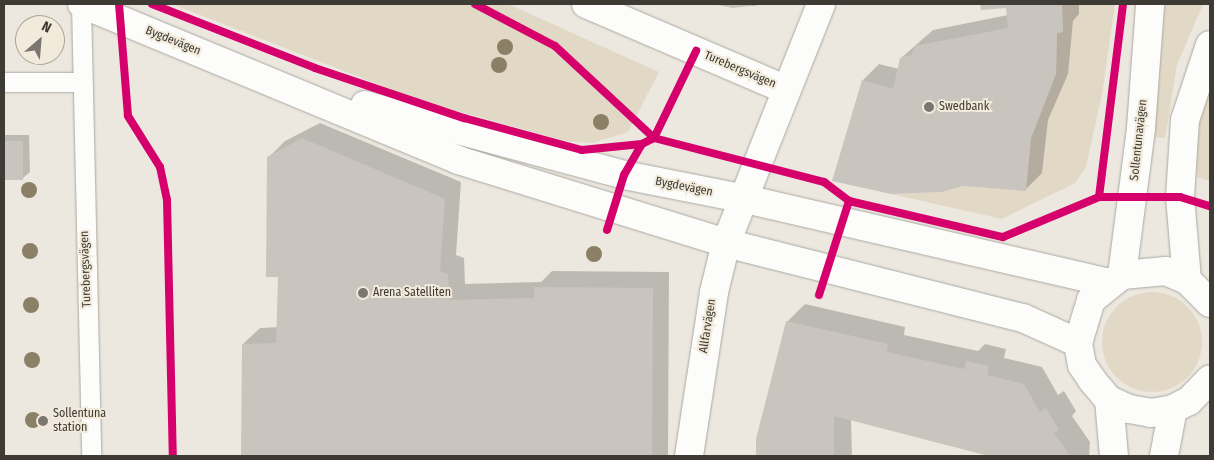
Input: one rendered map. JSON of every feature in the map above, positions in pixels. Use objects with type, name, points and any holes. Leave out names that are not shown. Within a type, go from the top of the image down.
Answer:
[{"type":"street","name":"Bygdevägen","points":[[82,4],[458,160],[726,243],[1023,318],[1078,343]]},
{"type":"street","name":"Turebergsvägen","points":[[586,4],[784,89]]},
{"type":"street","name":"Allfarvägen","points":[[689,456],[714,292],[726,243],[741,198],[820,4]]},
{"type":"street","name":"Sollentunavägen","points":[[1115,279],[1150,4]]},
{"type":"street","points":[[1210,45],[1185,120],[1180,198],[1187,280],[1210,303]]},
{"type":"street","name":"Bygdevägen","points":[[264,78],[624,175],[741,198],[1115,279],[1166,271],[1187,280]]},
{"type":"street","points":[[1114,456],[1109,400],[1082,365],[1078,343],[1088,306],[1115,279]]},
{"type":"street","points":[[1109,400],[1152,412],[1174,409],[1189,401],[1210,379]]},
{"type":"street","points":[[1164,456],[1174,409]]},
{"type":"lane","name":"Turebergsvägen","points":[[82,4],[80,82],[92,456]]},
{"type":"lane","points":[[4,82],[80,82]]},
{"type":"shaded area","points":[[172,4],[508,4],[659,72],[628,132],[592,143],[566,141],[421,101]]},
{"type":"shaded area","points":[[1062,4],[1115,4],[1102,94],[1086,167],[1075,183],[1002,219],[891,194],[942,192],[963,186],[1026,190],[1031,138],[1056,74],[1057,33],[1063,32]]},
{"type":"shaded area","points":[[1165,4],[1203,4],[1177,65],[1165,138],[1154,137]]},
{"type":"shaded area","points":[[1210,73],[1210,181],[1197,177],[1196,156],[1197,123]]},
{"type":"shaded area","points":[[1152,292],[1162,293],[1180,300],[1194,314],[1201,332],[1201,352],[1194,370],[1180,384],[1162,391],[1152,392],[1142,391],[1124,384],[1110,370],[1103,352],[1102,342],[1103,332],[1110,314],[1124,300],[1142,293]]},
{"type":"building","points":[[713,4],[765,4],[733,8]]},
{"type":"building","points":[[980,4],[1062,4],[1063,32],[1057,33],[1056,74],[1031,138],[1026,191],[963,186],[942,192],[891,194],[832,181],[862,80],[893,89],[900,58],[911,55],[915,46],[1008,28],[1006,8],[981,10]]},
{"type":"building","name":"Arena Satelliten","points":[[302,138],[445,199],[440,271],[448,274],[449,300],[534,298],[534,287],[653,288],[652,456],[241,456],[242,344],[276,343],[278,277],[266,277],[267,157]]},
{"type":"building","points":[[4,141],[23,141],[23,180],[4,180]]},
{"type":"building","points":[[786,321],[888,344],[887,352],[909,357],[964,369],[966,361],[989,366],[987,375],[1024,384],[1040,412],[1046,408],[1059,430],[1054,433],[1070,456],[989,456],[834,416],[834,456],[756,456],[756,439]]},
{"type":"cycle path","points":[[119,4],[128,116],[160,167],[167,200],[173,456]]},
{"type":"cycle path","points":[[152,4],[315,68],[464,118],[582,150],[642,144]]},
{"type":"cycle path","points":[[475,4],[555,46],[654,138],[824,182],[849,201],[1003,237],[1099,197],[1180,197],[1210,206]]},
{"type":"cycle path","points":[[1099,197],[1123,4]]},
{"type":"cycle path","points":[[607,230],[624,175],[642,144],[654,138],[696,51]]},
{"type":"cycle path","points":[[819,295],[849,201]]},
{"type":"place","name":"Swedbank","points":[[929,107]]},
{"type":"place","name":"Arena Satelliten","points":[[363,293]]},
{"type":"place","name":"Sollentuna station","points":[[43,421]]}]
